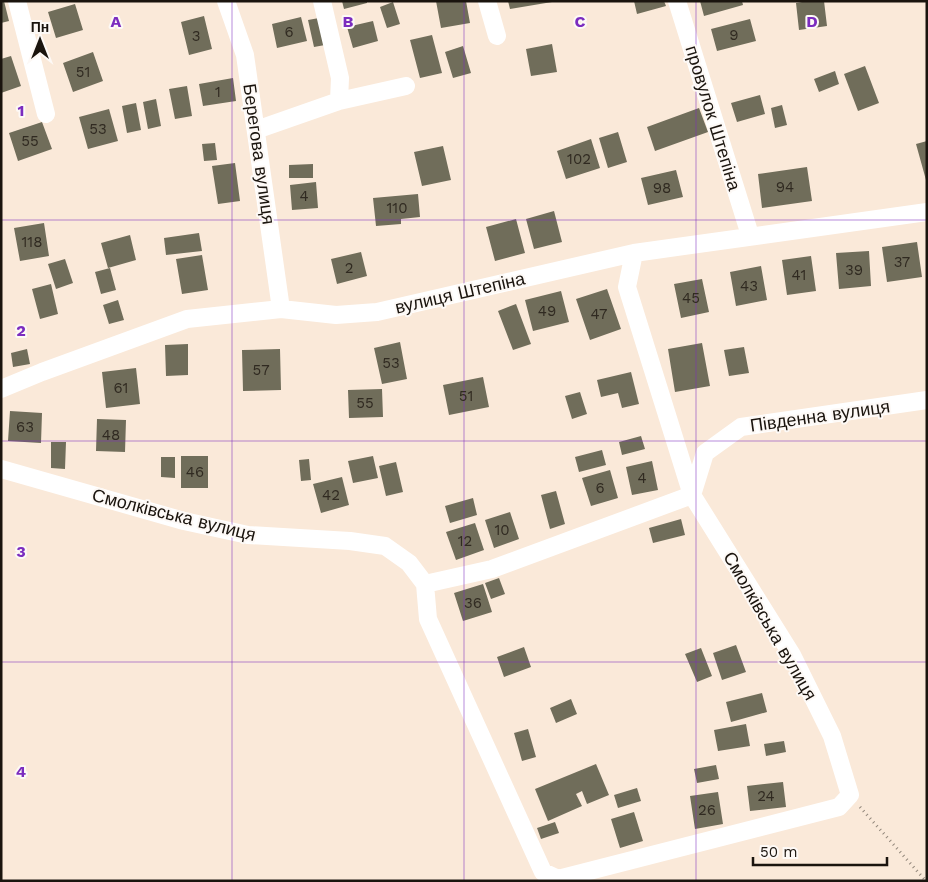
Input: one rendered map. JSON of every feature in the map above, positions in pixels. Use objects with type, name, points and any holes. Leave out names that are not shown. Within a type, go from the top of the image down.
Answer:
[{"type":"street","points":[[17,1],[46,114]]},
{"type":"street","name":"Берегова вулиця","points":[[226,1],[245,55],[282,309]]},
{"type":"street","points":[[322,1],[340,78],[339,101]]},
{"type":"street","points":[[487,1],[497,36]]},
{"type":"street","name":"провулок Штепіна","points":[[677,1],[750,235]]},
{"type":"street","points":[[256,130],[339,101],[406,86]]},
{"type":"street","name":"вулиця Штепіна","points":[[1,389],[187,318],[282,309],[336,315],[377,312],[634,253],[750,235],[927,212]]},
{"type":"street","name":"Смолківська вулиця","points":[[1,470],[184,521],[248,536],[350,540],[385,546],[409,563],[424,584],[428,619],[543,872],[558,879],[840,807],[850,795],[832,736],[792,655],[692,495],[626,287],[634,253]]},
{"type":"street","name":"Південна вулиця","points":[[692,495],[705,453],[741,428],[927,400]]},
{"type":"street","points":[[424,584],[492,569],[692,495]]},
{"type":"path","points":[[850,795],[926,881]]},
{"type":"building","points":[[1,1],[4,1],[9,21],[1,23]]},
{"type":"building","points":[[342,1],[367,1],[367,3],[344,9]]},
{"type":"building","points":[[436,1],[466,1],[470,23],[441,28]]},
{"type":"building","points":[[508,1],[552,1],[552,2],[510,9]]},
{"type":"building","points":[[634,1],[664,1],[666,6],[637,14]]},
{"type":"building","points":[[700,1],[742,1],[743,5],[704,16]]},
{"type":"building","points":[[824,1],[827,26],[799,30],[796,3]]},
{"type":"building","points":[[393,2],[400,24],[387,28],[380,7]]},
{"type":"building","points":[[75,4],[83,30],[56,38],[48,12]]},
{"type":"building","points":[[204,16],[212,49],[189,55],[181,22]]},
{"type":"building","points":[[301,17],[307,41],[277,48],[272,24]]},
{"type":"building","points":[[319,18],[325,45],[314,47],[308,20]]},
{"type":"building","points":[[750,19],[756,41],[717,51],[711,29]]},
{"type":"building","points":[[373,21],[378,41],[353,48],[347,27]]},
{"type":"building","points":[[432,35],[442,73],[420,78],[410,40]]},
{"type":"building","points":[[552,44],[557,72],[531,76],[526,49]]},
{"type":"building","points":[[463,46],[471,73],[453,78],[445,52]]},
{"type":"building","points":[[93,52],[103,81],[73,92],[63,63]]},
{"type":"building","points":[[11,56],[21,86],[1,93],[1,59]]},
{"type":"building","points":[[865,66],[879,103],[858,111],[844,74]]},
{"type":"building","points":[[835,71],[839,84],[819,92],[814,79]]},
{"type":"building","points":[[233,78],[236,101],[203,106],[199,84]]},
{"type":"building","points":[[187,86],[192,116],[175,119],[169,89]]},
{"type":"building","points":[[760,95],[765,114],[737,122],[731,103]]},
{"type":"building","points":[[156,99],[161,126],[148,129],[143,102]]},
{"type":"building","points":[[136,103],[141,130],[127,133],[122,106]]},
{"type":"building","points":[[782,105],[787,125],[775,128],[771,108]]},
{"type":"building","points":[[699,108],[708,132],[655,151],[647,127]]},
{"type":"building","points":[[109,109],[118,141],[88,149],[79,117]]},
{"type":"building","points":[[42,122],[52,149],[18,161],[9,133]]},
{"type":"building","points":[[618,132],[627,162],[608,168],[599,138]]},
{"type":"building","points":[[591,139],[600,168],[566,179],[557,151]]},
{"type":"building","points":[[927,141],[927,179],[926,180],[916,144]]},
{"type":"building","points":[[215,143],[217,160],[204,161],[202,144]]},
{"type":"building","points":[[443,146],[451,180],[422,186],[414,152]]},
{"type":"building","points":[[235,163],[240,201],[218,204],[212,166]]},
{"type":"building","points":[[313,164],[313,178],[289,178],[289,165]]},
{"type":"building","points":[[807,167],[812,201],[762,208],[758,174]]},
{"type":"building","points":[[676,170],[683,197],[648,205],[641,178]]},
{"type":"building","points":[[316,182],[318,208],[292,210],[290,185]]},
{"type":"building","points":[[418,194],[420,217],[401,219],[401,224],[376,226],[373,198]]},
{"type":"building","points":[[554,211],[562,242],[534,249],[526,219]]},
{"type":"building","points":[[516,219],[525,253],[495,261],[486,227]]},
{"type":"building","points":[[44,223],[49,256],[20,261],[14,228]]},
{"type":"building","points":[[199,233],[202,251],[166,255],[164,238]]},
{"type":"building","points":[[130,235],[136,260],[108,268],[101,243]]},
{"type":"building","points":[[917,242],[922,277],[887,282],[882,247]]},
{"type":"building","points":[[869,251],[871,286],[839,289],[836,253]]},
{"type":"building","points":[[361,252],[367,276],[337,284],[331,259]]},
{"type":"building","points":[[202,255],[208,290],[182,294],[176,259]]},
{"type":"building","points":[[811,256],[816,291],[787,295],[782,260]]},
{"type":"building","points":[[65,259],[73,283],[56,289],[48,264]]},
{"type":"building","points":[[761,266],[767,300],[736,306],[730,272]]},
{"type":"building","points":[[110,268],[116,290],[101,294],[95,272]]},
{"type":"building","points":[[702,279],[709,312],[681,318],[674,284]]},
{"type":"building","points":[[51,284],[58,314],[40,319],[32,289]]},
{"type":"building","points":[[607,289],[621,329],[590,340],[576,299]]},
{"type":"building","points":[[561,291],[569,322],[533,331],[525,300]]},
{"type":"building","points":[[118,300],[124,320],[109,324],[103,305]]},
{"type":"building","points":[[516,304],[531,344],[513,350],[498,311]]},
{"type":"building","points":[[400,342],[407,379],[382,384],[374,348]]},
{"type":"building","points":[[702,343],[710,386],[675,392],[668,349]]},
{"type":"building","points":[[188,344],[188,375],[166,376],[165,345]]},
{"type":"building","points":[[744,347],[749,373],[729,376],[724,350]]},
{"type":"building","points":[[27,349],[30,364],[13,367],[11,353]]},
{"type":"building","points":[[280,349],[281,390],[243,391],[242,350]]},
{"type":"building","points":[[136,368],[140,404],[106,408],[102,372]]},
{"type":"building","points":[[631,372],[639,404],[622,408],[618,393],[601,397],[597,380]]},
{"type":"building","points":[[483,377],[489,407],[449,415],[443,385]]},
{"type":"building","points":[[382,389],[383,417],[349,418],[348,390]]},
{"type":"building","points":[[580,392],[587,414],[572,419],[565,396]]},
{"type":"building","points":[[10,411],[42,413],[41,443],[8,441]]},
{"type":"building","points":[[97,419],[126,420],[125,452],[96,451]]},
{"type":"building","points":[[641,436],[645,449],[622,455],[619,442]]},
{"type":"building","points":[[51,442],[66,442],[65,469],[51,468]]},
{"type":"building","points":[[602,450],[606,465],[579,472],[575,457]]},
{"type":"building","points":[[181,456],[208,456],[208,488],[181,488]]},
{"type":"building","points":[[373,456],[378,478],[353,483],[348,461]]},
{"type":"building","points":[[161,457],[175,457],[175,478],[161,477]]},
{"type":"building","points":[[309,459],[311,480],[301,481],[299,460]]},
{"type":"building","points":[[652,461],[658,490],[632,495],[626,467]]},
{"type":"building","points":[[396,462],[403,492],[386,496],[379,466]]},
{"type":"building","points":[[610,470],[618,498],[591,506],[582,478]]},
{"type":"building","points":[[342,477],[349,505],[321,513],[313,484]]},
{"type":"building","points":[[556,491],[565,524],[550,529],[541,495]]},
{"type":"building","points":[[473,498],[477,515],[450,523],[445,506]]},
{"type":"building","points":[[510,512],[519,539],[494,548],[485,520]]},
{"type":"building","points":[[681,519],[685,535],[653,543],[649,528]]},
{"type":"building","points":[[475,523],[484,550],[456,560],[446,532]]},
{"type":"building","points":[[499,578],[505,594],[491,599],[485,583]]},
{"type":"building","points":[[483,584],[492,612],[463,621],[454,593]]},
{"type":"building","points":[[736,645],[746,672],[722,680],[713,653]]},
{"type":"building","points":[[524,647],[531,667],[504,677],[497,657]]},
{"type":"building","points":[[701,648],[712,676],[697,682],[685,654]]},
{"type":"building","points":[[762,693],[767,712],[731,722],[726,702]]},
{"type":"building","points":[[571,699],[577,714],[556,723],[550,708]]},
{"type":"building","points":[[746,724],[750,746],[718,751],[714,730]]},
{"type":"building","points":[[528,729],[536,757],[522,761],[514,733]]},
{"type":"building","points":[[784,741],[786,752],[766,756],[764,744]]},
{"type":"building","points":[[596,764],[609,795],[587,804],[582,791],[576,794],[582,806],[548,821],[535,789]]},
{"type":"building","points":[[716,765],[719,779],[697,783],[694,769]]},
{"type":"building","points":[[783,782],[786,807],[750,811],[747,786]]},
{"type":"building","points":[[637,788],[641,801],[618,808],[614,795]]},
{"type":"building","points":[[718,792],[723,824],[695,829],[690,796]]},
{"type":"building","points":[[634,812],[643,841],[620,848],[611,819]]},
{"type":"building","points":[[555,822],[559,833],[541,839],[537,828]]}]
